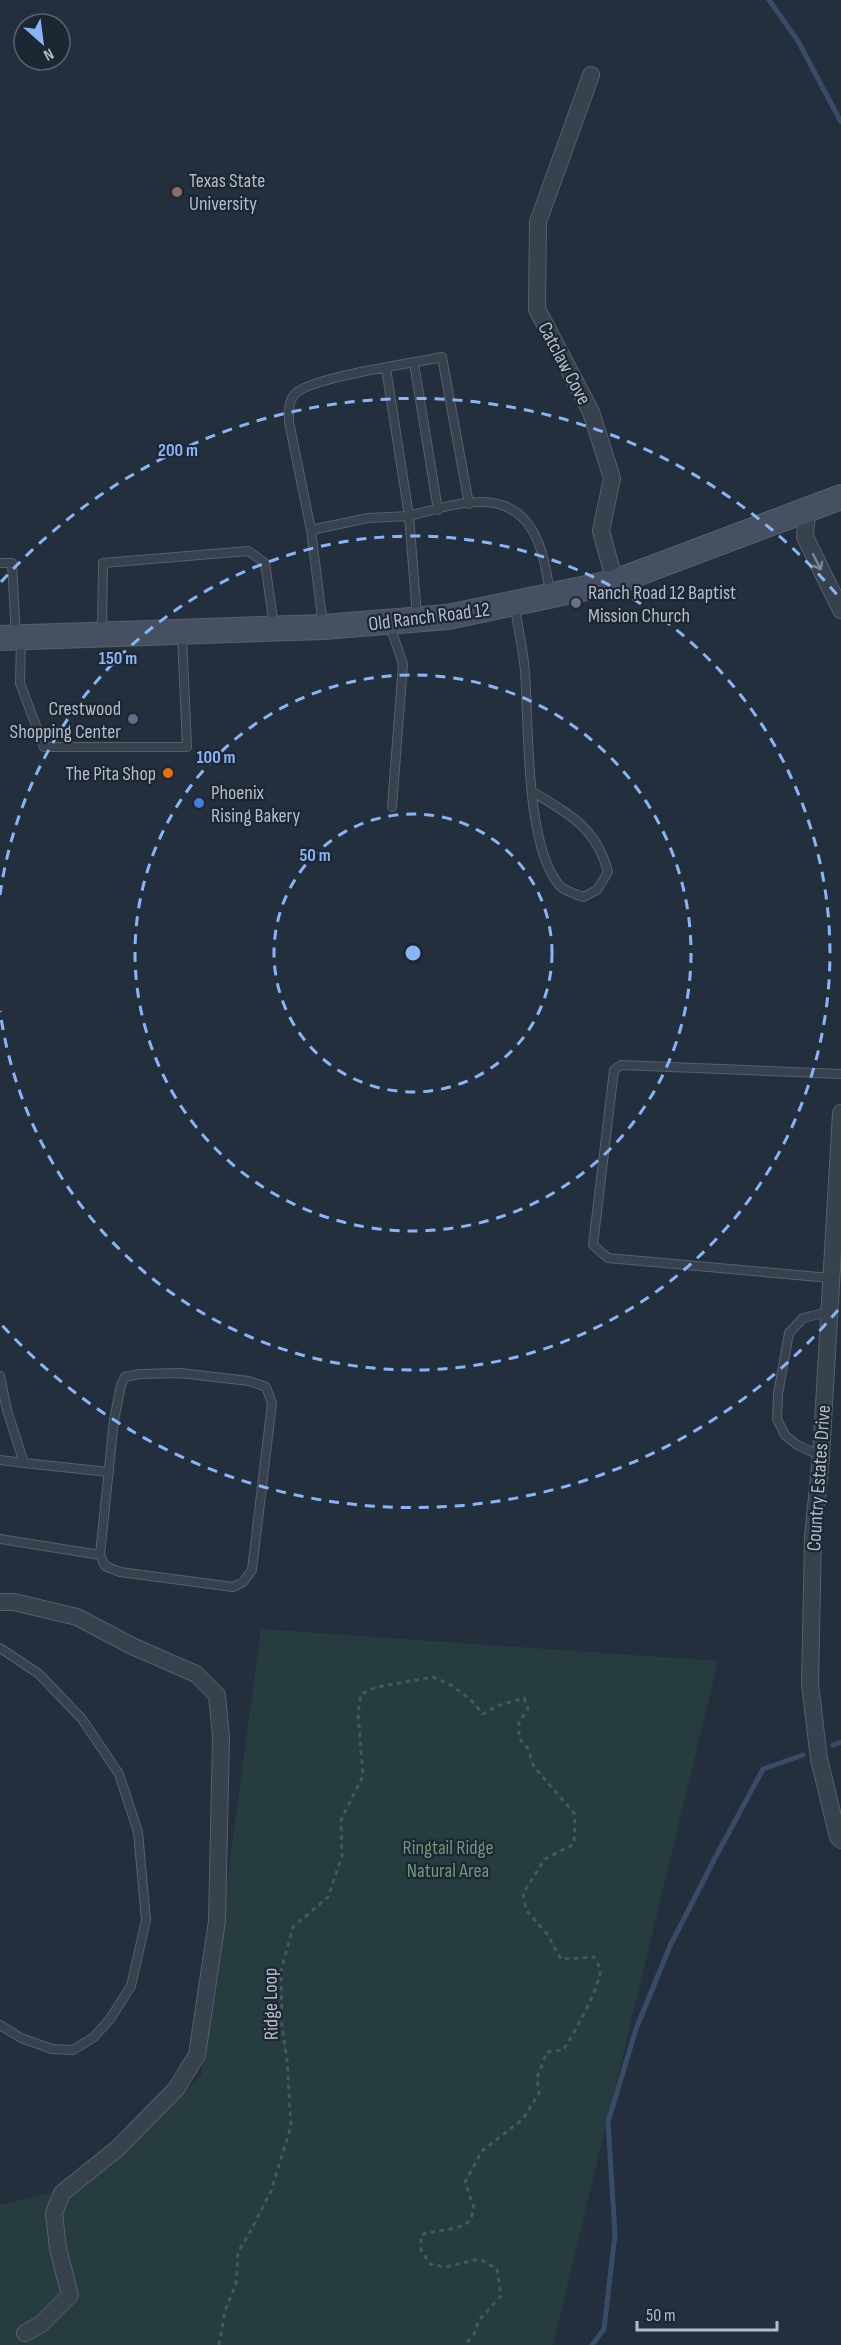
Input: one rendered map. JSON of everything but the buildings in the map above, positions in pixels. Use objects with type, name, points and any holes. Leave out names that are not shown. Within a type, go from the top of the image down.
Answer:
[{"type":"main road","name":"Old Ranch Road 12","points":[[12,637],[102,636],[323,627],[448,618],[615,582],[841,497]]},
{"type":"street","name":"Catclaw Cove","points":[[591,75],[538,222],[537,309],[591,412],[612,478],[601,531],[615,582]]},
{"type":"street","points":[[807,511],[804,537],[841,610]]},
{"type":"street","name":"Country Estates Drive","points":[[841,1113],[821,1456],[813,1537],[810,1684],[819,1759],[838,1837],[841,1840]]},
{"type":"street","points":[[0,1602],[14,1602],[77,1617],[132,1646],[196,1674],[217,1695],[221,1737],[217,1921],[197,2055],[176,2089],[118,2148],[62,2193],[54,2213],[58,2250],[70,2295],[41,2324],[25,2333]]},
{"type":"lane","points":[[323,627],[311,530],[289,422],[289,404],[294,394],[321,382],[442,357],[469,504]]},
{"type":"lane","points":[[414,363],[438,510]]},
{"type":"lane","points":[[386,368],[409,516],[417,620]]},
{"type":"lane","points":[[311,530],[368,518],[409,516],[469,504],[497,502],[515,510],[531,526],[539,544],[551,596]]},
{"type":"lane","points":[[102,636],[103,563],[248,551],[265,563],[274,629]]},
{"type":"lane","points":[[0,563],[12,563],[12,637],[20,683],[44,747],[187,747],[182,633]]},
{"type":"lane","points":[[514,603],[525,668],[533,792],[536,831],[543,858],[560,887],[583,897],[597,890],[608,872],[603,851],[576,818],[533,792]]},
{"type":"lane","points":[[389,622],[403,664],[392,807]]},
{"type":"lane","points":[[830,1278],[608,1258],[593,1245],[614,1070],[621,1065],[841,1074]]},
{"type":"lane","points":[[821,1456],[796,1445],[785,1435],[777,1419],[778,1394],[789,1333],[803,1318],[828,1312]]},
{"type":"lane","points":[[180,1373],[249,1381],[266,1388],[272,1403],[252,1570],[243,1582],[233,1587],[120,1572],[105,1566],[100,1555],[109,1472],[114,1420],[121,1385],[125,1377],[140,1374],[180,1373]]},
{"type":"lane","points":[[0,1376],[7,1410],[24,1463]]},
{"type":"lane","points":[[0,1460],[109,1472]]},
{"type":"lane","points":[[0,1539],[100,1555]]},
{"type":"lane","points":[[0,1648],[39,1674],[82,1719],[119,1774],[138,1832],[146,1920],[130,1986],[110,2019],[94,2037],[73,2050],[52,2049],[21,2038],[0,2025]]},
{"type":"path","name":"Ridge Loop","points":[[219,2345],[225,2311],[236,2284],[238,2252],[272,2191],[291,2126],[287,2060],[282,2026],[281,1971],[293,1927],[328,1897],[342,1856],[341,1820],[363,1776],[358,1713],[361,1694],[377,1687],[433,1677],[451,1685],[470,1699],[483,1714],[497,1706],[524,1698],[528,1709],[519,1722],[519,1738],[528,1749],[534,1767],[575,1814],[574,1844],[545,1859],[523,1893],[526,1910],[547,1934],[561,1959],[594,1957],[601,1970],[599,1983],[580,2019],[575,2035],[563,2050],[547,2052],[537,2078],[539,2093],[523,2119],[482,2151],[465,2182],[474,2208],[469,2222],[458,2229],[434,2230],[421,2235],[420,2250],[430,2264],[445,2267],[480,2259],[497,2269],[501,2296],[479,2320],[474,2334],[465,2345]]},
{"type":"green space","name":"Ringtail Ridge Natural Area","points":[[261,1629],[718,1661],[553,2345],[0,2345],[0,2205],[83,2185],[201,2076]]},
{"type":"waterway","points":[[769,0],[798,41],[841,122]]},
{"type":"waterway","points":[[833,1745],[841,1742]]},
{"type":"waterway","points":[[592,2345],[604,2329],[615,2235],[608,2122],[636,2029],[670,1946],[763,1769],[803,1755]]},
{"type":"place","name":"Texas State University","points":[[177,192]]},
{"type":"place","name":"Ranch Road 12 Baptist Mission Church","points":[[576,603]]},
{"type":"place","name":"Crestwood Shopping Center","points":[[133,719]]},
{"type":"place","name":"The Pita Shop","points":[[168,773]]},
{"type":"place","name":"Phoenix Rising Bakery","points":[[199,803]]}]
